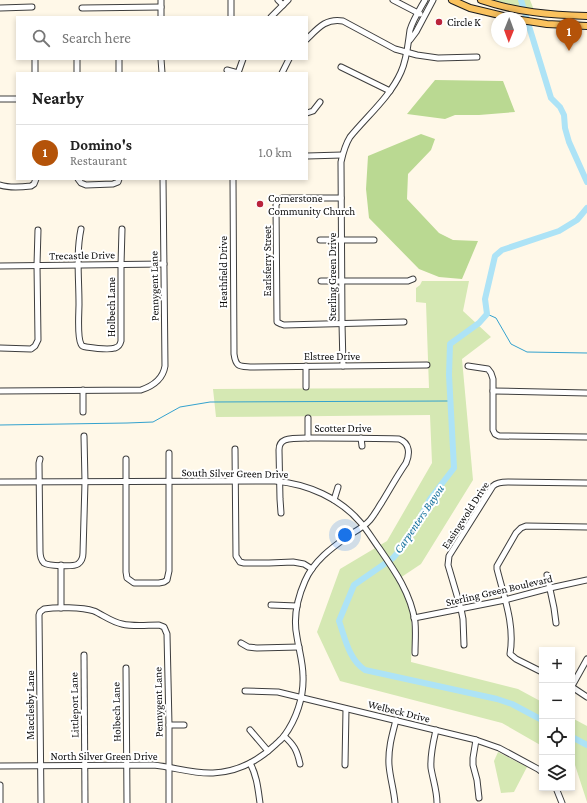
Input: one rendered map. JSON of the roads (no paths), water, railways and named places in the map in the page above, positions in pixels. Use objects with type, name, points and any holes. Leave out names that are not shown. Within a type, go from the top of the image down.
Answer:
[{"type":"main road","points":[[452,0],[470,8],[491,13]]},
{"type":"main road","points":[[481,0],[534,13],[587,16]]},
{"type":"main road","points":[[495,12],[497,5]]},
{"type":"main road","points":[[527,21],[571,26],[587,26]]},
{"type":"street","points":[[161,0],[161,16]]},
{"type":"street","points":[[231,0],[231,16]]},
{"type":"street","points":[[278,0],[283,5]]},
{"type":"street","points":[[272,16],[288,0]]},
{"type":"street","points":[[393,0],[424,16]]},
{"type":"street","name":"Sterling Green Drive","points":[[343,366],[341,240],[342,155],[350,137],[390,91],[401,71],[411,29],[425,0]]},
{"type":"street","name":"Sterling Green Drive","points":[[409,41],[416,32],[433,0]]},
{"type":"street","points":[[0,8],[32,7]]},
{"type":"street","points":[[82,8],[161,7]]},
{"type":"street","points":[[308,38],[322,25],[331,21],[343,21],[395,49],[417,55],[438,58],[477,58]]},
{"type":"street","points":[[35,60],[35,72]]},
{"type":"street","points":[[77,60],[77,72]]},
{"type":"street","points":[[119,60],[119,72]]},
{"type":"street","points":[[161,60],[162,72]]},
{"type":"street","points":[[238,72],[243,60]]},
{"type":"street","points":[[282,72],[288,60]]},
{"type":"street","points":[[341,67],[390,91]]},
{"type":"street","points":[[227,70],[234,72]]},
{"type":"street","points":[[0,99],[16,99]]},
{"type":"street","points":[[308,112],[313,110],[320,102]]},
{"type":"street","points":[[308,156],[342,155]]},
{"type":"street","points":[[0,185],[31,186],[36,180]]},
{"type":"street","name":"Pennygent Lane","points":[[83,390],[141,390],[150,386],[163,374],[165,366],[163,180]]},
{"type":"street","name":"Heathfield Drive","points":[[233,180],[234,354],[238,365]]},
{"type":"street","points":[[80,181],[86,185],[113,184],[119,181]]},
{"type":"street","name":"Earlsferry Street","points":[[341,198],[282,198],[276,205],[277,322],[284,325],[342,324]]},
{"type":"street","points":[[78,265],[78,241],[80,229]]},
{"type":"street","name":"Holbech Lane","points":[[78,265],[80,344],[91,348],[115,348],[120,345],[122,341],[122,229]]},
{"type":"street","points":[[0,348],[31,348],[35,346],[38,340],[38,230]]},
{"type":"street","points":[[320,240],[374,240]]},
{"type":"street","name":"Trecastle Drive","points":[[0,266],[164,264]]},
{"type":"street","points":[[321,281],[408,281],[414,279]]},
{"type":"street","points":[[342,324],[404,322]]},
{"type":"street","name":"Elstree Drive","points":[[238,365],[252,367],[427,365]]},
{"type":"street","points":[[306,366],[306,387]]},
{"type":"street","points":[[468,366],[488,369],[491,373],[493,379],[493,430],[495,434],[499,436],[587,437]]},
{"type":"street","points":[[0,391],[83,390],[83,412]]},
{"type":"street","points":[[493,391],[587,393]]},
{"type":"street","points":[[308,418],[308,438]]},
{"type":"street","points":[[40,459],[39,482],[41,560],[47,565],[77,565],[82,559],[85,482],[84,436]]},
{"type":"street","points":[[361,438],[362,446]]},
{"type":"street","name":"Scotter Drive","points":[[280,482],[279,447],[280,444],[286,439],[361,438],[402,440]]},
{"type":"street","name":"North Silver Green Drive","points":[[0,766],[153,765],[188,772],[213,773],[230,770],[250,763],[268,751],[284,736],[295,717],[301,698],[303,676],[302,662],[296,629],[297,606],[301,591],[312,569],[322,557],[363,526],[372,517],[408,459],[407,445],[402,440]]},
{"type":"street","points":[[235,450],[236,556],[240,562],[244,563],[294,562],[304,564],[312,569]]},
{"type":"street","points":[[126,458],[127,578],[138,584],[159,583],[167,580],[169,576],[169,453]]},
{"type":"street","name":"South Silver Green Drive","points":[[0,482],[235,481],[280,482],[298,484],[310,488],[334,500],[347,510],[363,526],[397,574],[407,594],[414,618],[416,634],[415,653]]},
{"type":"street","points":[[280,482],[281,513]]},
{"type":"street","name":"Easingwold Drive","points":[[464,645],[463,619],[449,572],[449,556],[493,486],[500,482],[587,483]]},
{"type":"street","points":[[334,500],[338,487]]},
{"type":"street","points":[[539,670],[516,659],[510,654],[510,618],[497,566],[516,533],[521,528],[526,526],[587,527]]},
{"type":"street","points":[[61,565],[61,608]]},
{"type":"street","points":[[547,575],[556,623]]},
{"type":"street","name":"Sterling Green Boulevard","points":[[414,618],[505,600],[587,580]]},
{"type":"street","points":[[271,605],[297,606]]},
{"type":"street","name":"Pennygent Lane","points":[[61,608],[89,610],[114,622],[125,625],[159,625],[164,627],[167,634],[169,803]]},
{"type":"street","name":"Macclesby Lane","points":[[41,803],[39,615],[44,609],[61,608]]},
{"type":"street","points":[[241,643],[248,647],[257,648],[299,647]]},
{"type":"street","name":"Littleport Lane","points":[[84,655],[85,803]]},
{"type":"street","points":[[574,683],[587,659]]},
{"type":"street","name":"Holbech Lane","points":[[126,668],[127,803]]},
{"type":"street","points":[[575,689],[587,697]]},
{"type":"street","name":"Welbeck Drive","points":[[246,691],[278,692],[476,740],[499,748],[539,770]]},
{"type":"street","points":[[345,765],[346,709]]},
{"type":"street","points":[[395,803],[389,757],[390,740],[396,720]]},
{"type":"street","points":[[169,725],[184,725]]},
{"type":"street","points":[[250,730],[268,751]]},
{"type":"street","points":[[436,730],[431,760],[437,803]]},
{"type":"street","points":[[284,736],[296,748],[300,764]]},
{"type":"street","points":[[476,740],[473,765],[477,780],[479,798]]},
{"type":"street","points":[[250,763],[257,780],[260,803]]},
{"type":"street","points":[[0,785],[0,803]]},
{"type":"street","points":[[557,791],[562,803]]},
{"type":"waterway","name":"Carpenters Bayou","points":[[521,0],[551,98],[560,107],[564,115],[565,128],[569,142],[587,182]]},
{"type":"waterway","name":"Carpenters Bayou","points":[[540,719],[512,704],[497,699],[365,670],[351,655],[339,621],[354,585],[393,558],[407,542],[430,499],[454,468],[449,375],[450,344],[479,323],[487,314],[485,299],[495,256],[502,250],[559,231],[577,220],[587,208]]},
{"type":"waterway","points":[[487,314],[496,318],[511,344],[527,352],[587,353]]},
{"type":"waterway","points":[[0,425],[153,422],[180,407],[210,402],[450,401]]},
{"type":"waterway","name":"Carpenters Bayou","points":[[575,739],[587,745]]},
{"type":"place","name":"Circle K","points":[[439,22]]},
{"type":"place","name":"Domino's","points":[[569,51]]},
{"type":"place","name":"Cornerstone Community Church","points":[[260,204]]}]
